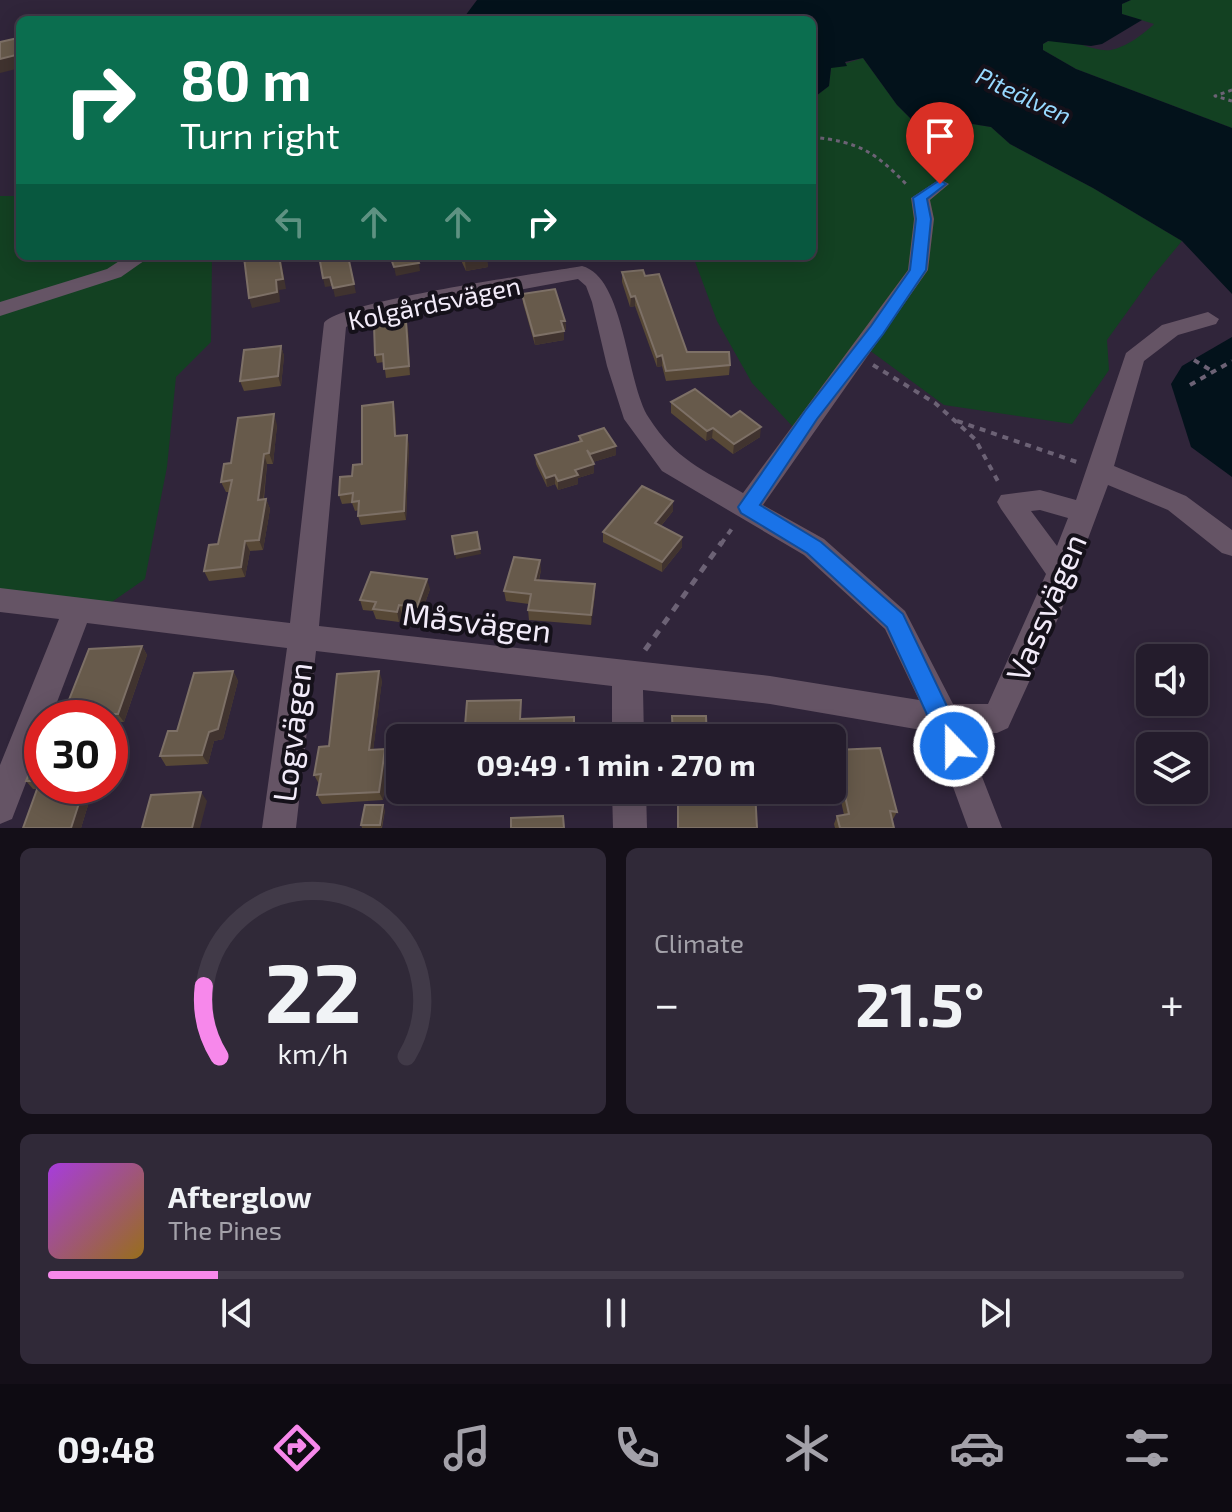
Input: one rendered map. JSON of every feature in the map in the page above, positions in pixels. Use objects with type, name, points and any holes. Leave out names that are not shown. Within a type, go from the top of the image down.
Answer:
[{"type":"street","points":[[748,507],[811,415],[918,270],[924,219],[920,198],[940,184]]},
{"type":"street","points":[[0,309],[114,273],[135,260]]},
{"type":"street","name":"Kolgårdsvägen","points":[[303,636],[335,323],[356,314],[582,272],[595,283],[603,302],[618,366],[636,419],[671,464],[814,547],[895,620],[944,719]]},
{"type":"street","name":"Vassvägen","points":[[944,719],[997,718],[1061,573],[1100,471],[1134,358],[1170,330],[1208,319]]},
{"type":"street","points":[[1100,471],[1177,503],[1232,545]]},
{"type":"street","points":[[1010,502],[1040,500],[1084,513]]},
{"type":"street","points":[[1010,502],[1061,573]]},
{"type":"street","name":"Måsvägen","points":[[0,600],[770,690],[944,719]]},
{"type":"street","points":[[0,807],[78,609]]},
{"type":"street","name":"Logvägen","points":[[279,828],[303,636]]},
{"type":"street","points":[[627,674],[628,724]]},
{"type":"street","points":[[944,719],[985,828]]},
{"type":"street","points":[[629,804],[630,828]]},
{"type":"path","points":[[1232,90],[1215,96],[1232,101]]},
{"type":"path","points":[[816,137],[850,140],[871,149],[920,198]]},
{"type":"path","points":[[858,355],[935,403],[975,439],[1010,502]]},
{"type":"path","points":[[1194,360],[1213,372]]},
{"type":"path","points":[[1190,385],[1232,361]]},
{"type":"path","points":[[954,421],[1038,446],[1100,471]]},
{"type":"path","points":[[627,674],[748,507]]},
{"type":"green space","points":[[1131,0],[1232,0],[1232,128],[1076,69],[1043,50],[1043,44],[1059,40],[1103,50],[1129,43],[1154,24],[1122,14],[1122,4]]},
{"type":"green space","points":[[863,58],[897,105],[923,131],[960,122],[991,127],[1010,144],[1093,188],[1182,241],[1107,340],[1109,370],[1072,424],[944,405],[861,344],[794,428],[752,383],[717,321],[694,260],[816,260],[816,96],[829,86],[831,68]]},
{"type":"green space","points":[[0,196],[16,196],[16,260],[212,260],[211,342],[176,377],[167,467],[145,579],[106,606],[0,594]]},
{"type":"water","name":"Piteälven","points":[[477,0],[1131,0],[1122,4],[1122,14],[1142,20],[1102,44],[1091,46],[1048,41],[1043,44],[1043,50],[1076,69],[1232,128],[1232,294],[1182,241],[1093,188],[1010,144],[991,127],[960,122],[923,131],[897,105],[863,58],[845,62],[847,66],[831,68],[829,86],[816,96],[816,16],[465,16]]},
{"type":"water","points":[[1232,337],[1232,477],[1191,447],[1171,384],[1182,366]]},
{"type":"building","points":[[16,38],[16,55],[0,59],[0,42]]},
{"type":"building","points":[[244,260],[280,260],[283,279],[276,280],[277,292],[249,298]]},
{"type":"building","points":[[320,260],[349,260],[354,284],[333,288],[330,277],[323,278]]},
{"type":"building","points":[[391,260],[418,260],[419,263],[394,267]]},
{"type":"building","points":[[643,270],[645,276],[659,274],[687,352],[729,352],[730,365],[666,371],[662,355],[657,357],[635,296],[631,297],[622,272]]},
{"type":"building","points":[[555,289],[565,321],[561,321],[564,331],[534,336],[522,294]]},
{"type":"building","points":[[406,321],[409,366],[384,369],[383,354],[375,355],[374,325]]},
{"type":"building","points":[[281,346],[278,376],[240,381],[244,350]]},
{"type":"building","points":[[695,389],[731,417],[740,411],[761,427],[734,444],[713,428],[707,431],[671,402]]},
{"type":"building","points":[[393,402],[395,436],[407,435],[404,511],[358,516],[359,501],[352,502],[353,493],[339,495],[340,477],[352,476],[353,465],[362,464],[362,406]]},
{"type":"building","points":[[274,414],[269,453],[264,454],[258,500],[266,499],[259,540],[245,541],[241,567],[204,571],[209,545],[218,544],[232,480],[221,482],[224,464],[231,463],[238,418]]},
{"type":"building","points":[[604,428],[616,446],[590,454],[587,450],[594,464],[575,470],[578,475],[558,481],[555,475],[546,478],[535,455],[582,441],[579,436]]},
{"type":"building","points":[[642,486],[673,501],[655,523],[682,537],[662,562],[603,532]]},
{"type":"building","points":[[477,532],[480,549],[455,554],[452,536]]},
{"type":"building","points":[[514,557],[540,560],[535,580],[595,584],[591,615],[528,610],[531,594],[504,591]]},
{"type":"building","points":[[371,572],[427,579],[417,607],[399,605],[397,612],[373,609],[376,602],[360,600]]},
{"type":"building","points":[[142,646],[123,700],[69,700],[89,649]]},
{"type":"building","points":[[233,671],[218,729],[209,732],[202,755],[160,756],[168,731],[177,731],[194,673]]},
{"type":"building","points":[[379,671],[369,750],[385,749],[379,792],[317,795],[321,774],[314,775],[319,747],[329,746],[337,674]]},
{"type":"building","points":[[521,700],[520,719],[574,717],[574,724],[465,724],[467,701]]},
{"type":"building","points":[[672,716],[706,716],[706,724],[672,724]]},
{"type":"building","points":[[880,748],[897,812],[890,811],[894,828],[840,828],[837,816],[849,814],[846,750]]},
{"type":"building","points":[[201,792],[192,828],[142,828],[151,795]]},
{"type":"building","points":[[32,804],[79,804],[71,828],[23,828]]},
{"type":"building","points":[[678,804],[756,804],[757,828],[678,828]]},
{"type":"building","points":[[365,805],[383,805],[380,825],[361,825]]},
{"type":"building","points":[[563,816],[564,828],[511,828],[511,818]]},
{"type":"route","points":[[940,184],[920,198],[924,219],[918,270],[877,330],[811,415],[748,507],[814,547],[895,620],[954,746]]}]
